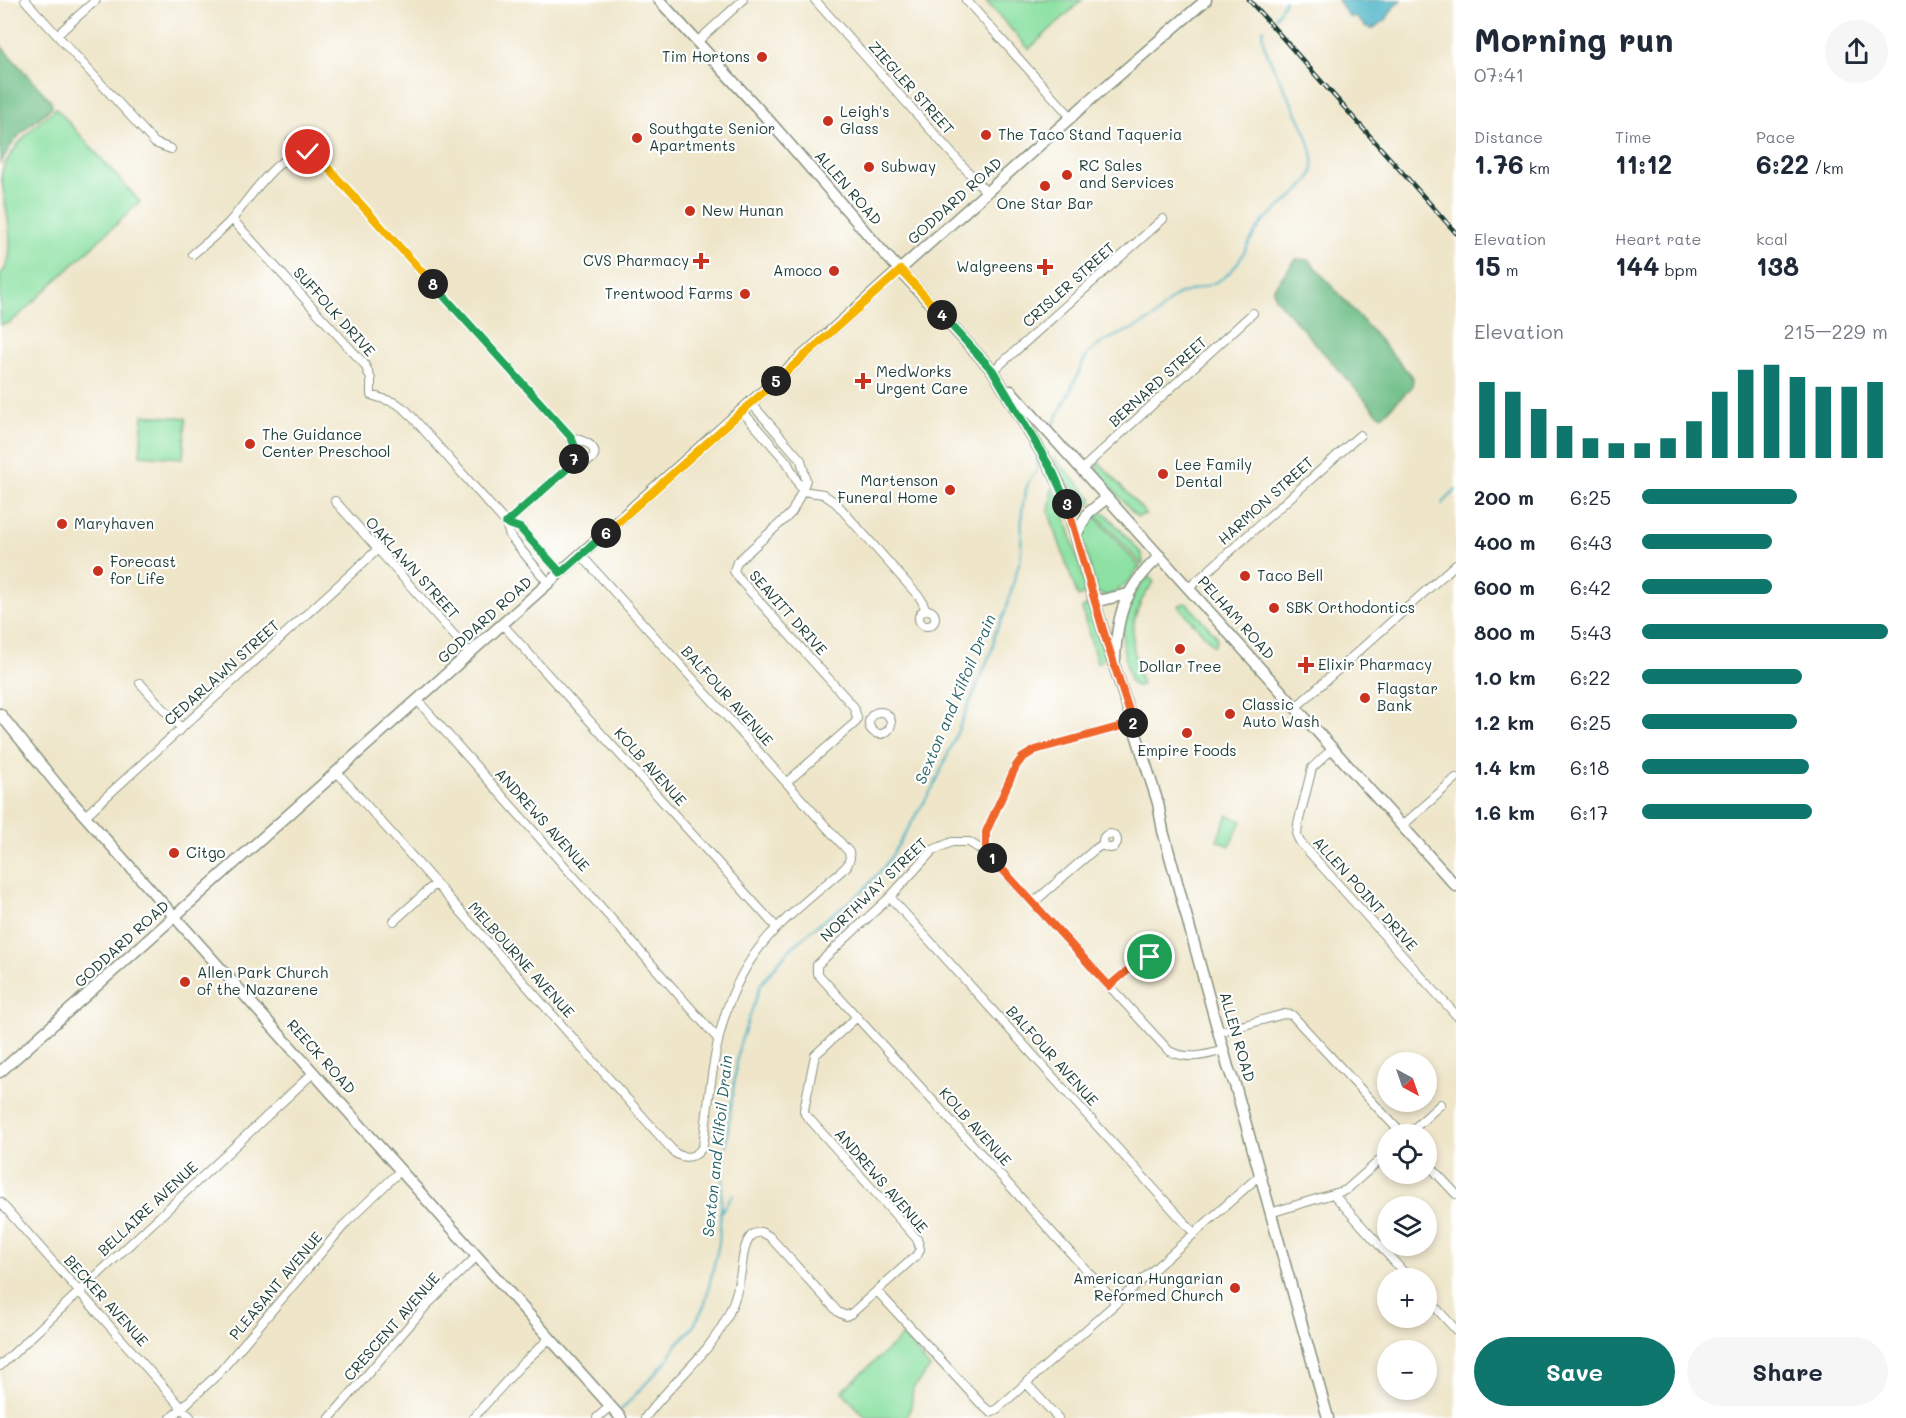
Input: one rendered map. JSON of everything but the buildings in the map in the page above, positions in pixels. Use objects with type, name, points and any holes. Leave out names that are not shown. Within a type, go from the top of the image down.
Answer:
[{"type":"main road","name":"ALLEN ROAD","points":[[659,0],[772,124],[883,252],[993,371],[1063,492],[1094,600],[1157,800],[1163,831],[1328,1418]]},
{"type":"main road","name":"GODDARD ROAD","points":[[0,1072],[1206,0]]},
{"type":"main road","name":"PELHAM ROAD","points":[[993,371],[1456,886]]},
{"type":"main road","points":[[1076,535],[1088,513],[1107,498]]},
{"type":"main road","name":"ALLEN ROAD","points":[[1115,666],[1116,632],[1121,610],[1143,571],[1160,556]]},
{"type":"main road","points":[[1094,600],[1128,594]]},
{"type":"main road","name":"REECK ROAD","points":[[0,714],[85,816],[621,1418]]},
{"type":"street","points":[[25,0],[155,143],[171,149]]},
{"type":"street","points":[[57,35],[96,0]]},
{"type":"street","points":[[697,42],[743,0]]},
{"type":"street","name":"ZIEGLER STREET","points":[[814,0],[987,193]]},
{"type":"street","points":[[966,0],[1072,118]]},
{"type":"street","points":[[289,156],[291,140],[301,133],[311,138],[316,155],[571,437],[590,445],[594,451],[592,458],[580,466],[569,467]]},
{"type":"street","points":[[193,254],[232,219],[255,188],[289,156],[303,151],[316,155]]},
{"type":"street","name":"SUFFOLK DRIVE","points":[[232,219],[365,365],[371,379],[371,395],[396,403],[407,411],[506,523],[510,536],[549,584]]},
{"type":"street","name":"CRISLER STREET","points":[[993,371],[1162,219]]},
{"type":"street","name":"BERNARD STREET","points":[[1081,470],[1253,313]]},
{"type":"street","points":[[752,403],[801,460],[806,480],[802,491]]},
{"type":"street","points":[[742,411],[787,462],[802,491]]},
{"type":"street","name":"HARMON STREET","points":[[1189,588],[1360,435]]},
{"type":"street","points":[[506,523],[569,467],[575,453],[571,437]]},
{"type":"street","points":[[802,491],[823,494],[836,503],[921,598],[926,610]]},
{"type":"street","name":"SEAVITT DRIVE","points":[[802,491],[792,512],[739,560],[734,571],[854,707],[857,718]]},
{"type":"street","name":"OAKLAWN STREET","points":[[335,501],[471,653]]},
{"type":"street","name":"SUFFOLK DRIVE","points":[[506,523],[520,528],[561,573]]},
{"type":"street","name":"CEDARLAWN STREET","points":[[85,816],[377,550]]},
{"type":"street","name":"BALFOUR AVENUE","points":[[581,555],[847,849],[850,858],[847,866],[777,928]]},
{"type":"street","points":[[1295,708],[1456,564]]},
{"type":"street","name":"KOLB AVENUE","points":[[503,625],[777,928]]},
{"type":"street","points":[[140,683],[181,728]]},
{"type":"street","name":"ANDREWS AVENUE","points":[[418,700],[718,1039]]},
{"type":"street","points":[[787,782],[856,722],[857,718],[869,721]]},
{"type":"street","points":[[988,854],[985,843],[986,832],[1016,766],[1022,758],[1035,750],[1134,723]]},
{"type":"street","name":"ALLEN POINT DRIVE","points":[[1332,749],[1312,768],[1297,836],[1309,853],[1456,1015]]},
{"type":"street","name":"MELBOURNE AVENUE","points":[[337,772],[675,1153],[689,1157],[699,1152],[703,1146],[718,1039]]},
{"type":"street","points":[[1402,826],[1456,778]]},
{"type":"street","name":"NORTHWAY STREET","points":[[817,968],[819,961],[890,897],[927,855],[940,846],[952,842],[969,842],[988,854],[1169,1051],[1194,1057],[1224,1050]]},
{"type":"street","points":[[1033,903],[1103,844]]},
{"type":"street","points":[[394,921],[435,884]]},
{"type":"street","name":"BALFOUR AVENUE","points":[[890,897],[1194,1233]]},
{"type":"street","points":[[718,1039],[727,1007],[740,978],[777,928]]},
{"type":"street","points":[[1109,986],[1134,965]]},
{"type":"street","name":"KOLB AVENUE","points":[[817,968],[817,973],[1116,1303]]},
{"type":"street","points":[[1219,1032],[1284,1014],[1292,1015],[1392,1124]]},
{"type":"street","name":"ANDREWS AVENUE","points":[[857,1017],[815,1055],[804,1110],[807,1118],[917,1239],[918,1254],[877,1291]]},
{"type":"street","name":"BELLAIRE AVENUE","points":[[0,1366],[314,1072]]},
{"type":"street","points":[[1419,1124],[1441,1104]]},
{"type":"street","points":[[1270,1213],[1346,1190],[1377,1163]]},
{"type":"street","name":"PLEASANT AVENUE","points":[[171,1418],[218,1374],[348,1222],[401,1170]]},
{"type":"street","points":[[1437,1174],[1456,1194]]},
{"type":"street","points":[[645,1418],[674,1383],[702,1355],[720,1330],[735,1298],[746,1243],[753,1234],[761,1232],[770,1236],[843,1315],[848,1316],[877,1291],[990,1412],[997,1409],[1260,1175]]},
{"type":"street","points":[[1334,1195],[1401,1268]]},
{"type":"street","name":"BECKER AVENUE","points":[[0,1202],[191,1418]]},
{"type":"street","name":"CRESCENT AVENUE","points":[[330,1418],[426,1306],[477,1256]]},
{"type":"street","points":[[1437,1309],[1456,1330]]},
{"type":"street","points":[[473,1418],[521,1365],[550,1338]]},
{"type":"street","points":[[1026,1383],[1058,1418]]},
{"type":"street","points":[[597,1418],[611,1407]]},
{"type":"green space","points":[[985,0],[1082,0],[1029,49]]},
{"type":"green space","points":[[0,45],[51,101],[52,106],[25,129],[9,148],[0,164]]},
{"type":"green space","points":[[56,108],[140,202],[16,318],[0,325],[0,274],[9,259],[10,248],[9,225],[1,179],[2,171],[18,144]]},
{"type":"green space","points":[[1296,259],[1309,260],[1413,378],[1412,387],[1382,416],[1275,298],[1273,289]]},
{"type":"green space","points":[[143,415],[186,418],[183,458],[140,455]]},
{"type":"green space","points":[[1053,457],[1092,498],[1089,506],[1067,482],[1063,482]]},
{"type":"green space","points":[[1099,462],[1146,514],[1137,517],[1098,472]]},
{"type":"green space","points":[[1052,488],[1056,488],[1059,495],[1086,588],[1083,595],[1078,597],[1049,513]]},
{"type":"green space","points":[[1095,513],[1106,514],[1142,554],[1142,565]]},
{"type":"green space","points":[[1093,514],[1140,567],[1122,588],[1110,594],[1104,595],[1097,592],[1082,536]]},
{"type":"green space","points":[[1148,576],[1154,582],[1138,607],[1133,631],[1135,656],[1142,685],[1136,686],[1131,683],[1127,667],[1122,639],[1123,626],[1130,602]]},
{"type":"green space","points":[[1184,603],[1216,635],[1217,640],[1214,646],[1178,606]]},
{"type":"green space","points":[[1087,605],[1092,608],[1105,655],[1102,661],[1097,663],[1082,609]]},
{"type":"green space","points":[[1228,815],[1242,821],[1229,846],[1217,840]]},
{"type":"green space","points":[[903,1336],[930,1368],[913,1388],[911,1407],[906,1418],[866,1418],[842,1391]]},
{"type":"water","points":[[1338,0],[1401,0],[1386,20],[1372,29],[1356,17],[1349,17]]},
{"type":"waterway","name":"Sexton and Kilfoil Drain","points":[[1276,17],[1285,0]]},
{"type":"waterway","name":"Sexton and Kilfoil Drain","points":[[1051,429],[1090,352],[1105,341],[1153,318],[1176,296],[1223,278],[1236,265],[1265,220],[1296,194],[1311,176],[1313,161],[1309,142],[1268,56],[1263,39],[1264,28]]},
{"type":"waterway","name":"Sexton and Kilfoil Drain","points":[[620,1411],[667,1361],[677,1344],[693,1327],[705,1304],[719,1243],[723,1167],[739,1047],[761,984],[788,951],[863,891],[888,862],[936,782],[993,647],[994,635],[1005,613],[1021,556],[1022,510],[1025,492],[1029,481],[1037,471],[1037,456]]},
{"type":"waterway","points":[[1442,504],[1456,490]]},
{"type":"waterway","points":[[720,1213],[733,1195]]},
{"type":"railway","points":[[1249,0],[1456,233]]},
{"type":"place","name":"Tim Hortons","points":[[762,57]]},
{"type":"place","name":"Leigh's Glass","points":[[828,121]]},
{"type":"place","name":"The Taco Stand Taqueria","points":[[986,135]]},
{"type":"place","name":"Southgate Senior Apartments","points":[[637,138]]},
{"type":"place","name":"Subway","points":[[869,167]]},
{"type":"place","name":"RC Sales and Services","points":[[1067,175]]},
{"type":"place","name":"One Star Bar","points":[[1045,186]]},
{"type":"place","name":"New Hunan","points":[[690,211]]},
{"type":"place","name":"CVS Pharmacy","points":[[701,261]]},
{"type":"place","name":"Walgreens","points":[[1045,267]]},
{"type":"place","name":"Amoco","points":[[834,271]]},
{"type":"place","name":"Trentwood Farms","points":[[745,294]]},
{"type":"place","name":"MedWorks Urgent Care","points":[[863,381]]},
{"type":"place","name":"The Guidance Center Preschool","points":[[250,444]]},
{"type":"place","name":"Lee Family Dental","points":[[1163,474]]},
{"type":"place","name":"Martenson Funeral Home","points":[[950,490]]},
{"type":"place","name":"Maryhaven","points":[[62,524]]},
{"type":"place","name":"Forecast for Life","points":[[98,571]]},
{"type":"place","name":"Taco Bell","points":[[1245,576]]},
{"type":"place","name":"SBK Orthodontics","points":[[1274,608]]},
{"type":"place","name":"Dollar Tree","points":[[1180,649]]},
{"type":"place","name":"Elixir Pharmacy","points":[[1306,665]]},
{"type":"place","name":"Flagstar Bank","points":[[1365,698]]},
{"type":"place","name":"Classic Auto Wash","points":[[1230,714]]},
{"type":"place","name":"Empire Foods","points":[[1187,733]]},
{"type":"place","name":"Citgo","points":[[174,853]]},
{"type":"place","name":"Allen Park Church of the Nazarene","points":[[185,982]]},
{"type":"place","name":"American Hungarian Reformed Church","points":[[1235,1288]]},
{"type":"route","points":[[308,152],[319,158],[571,437],[575,453],[569,467],[506,523],[520,528],[561,573],[901,270],[993,371],[1054,474],[1072,518],[1103,630],[1134,723],[1035,750],[1022,758],[1016,766],[986,832],[985,843],[988,854],[1109,986],[1134,965],[1146,966],[1150,957]]}]
